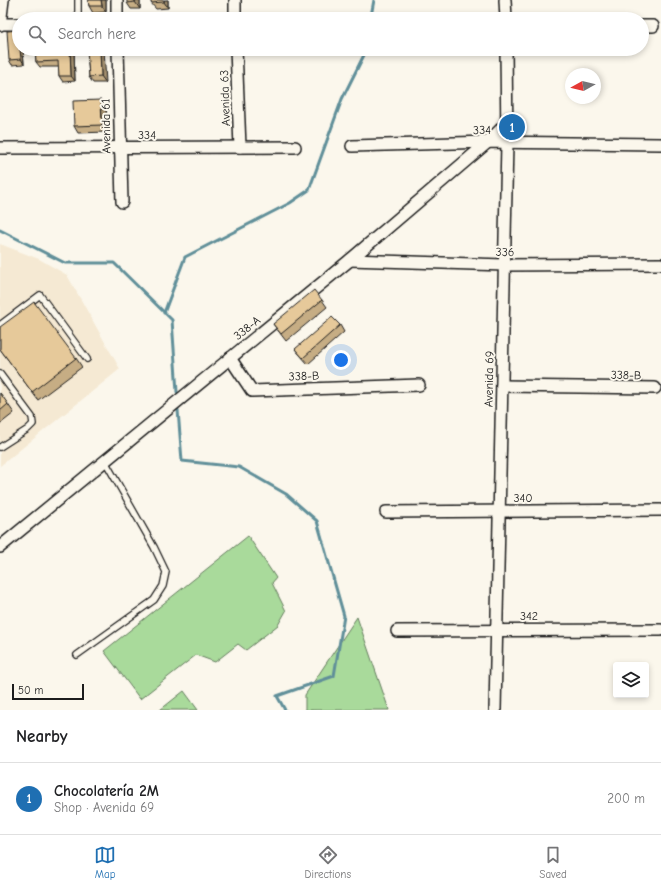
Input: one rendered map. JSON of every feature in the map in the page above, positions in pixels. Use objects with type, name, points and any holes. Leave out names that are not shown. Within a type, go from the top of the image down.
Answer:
[{"type":"street","points":[[2,0],[0,24],[12,24]]},
{"type":"street","points":[[117,0],[117,12]]},
{"type":"street","points":[[234,0],[235,12]]},
{"type":"street","points":[[505,0],[506,12]]},
{"type":"street","name":"Avenida 61","points":[[118,56],[119,148],[122,202]]},
{"type":"street","name":"Avenida 63","points":[[236,56],[240,147]]},
{"type":"street","name":"Avenida 69","points":[[495,710],[507,143],[506,56]]},
{"type":"street","name":"338-A","points":[[0,547],[350,260],[488,142],[506,124]]},
{"type":"street","name":"334","points":[[352,146],[488,142],[661,144]]},
{"type":"street","name":"334","points":[[0,148],[295,147]]},
{"type":"street","name":"336","points":[[350,260],[504,265],[661,264]]},
{"type":"street","name":"338-B","points":[[230,358],[252,391],[419,385]]},
{"type":"street","name":"338-B","points":[[502,386],[654,388]]},
{"type":"street","name":"340","points":[[386,512],[661,510]]},
{"type":"street","name":"342","points":[[396,630],[661,630]]},
{"type":"lane","points":[[78,0],[78,12]]},
{"type":"lane","points":[[0,325],[40,296],[87,359]]},
{"type":"lane","points":[[0,374],[32,417],[33,424],[28,429],[0,447]]},
{"type":"lane","points":[[78,655],[154,600],[163,586],[166,572],[154,547],[104,461]]},
{"type":"shaded area","points":[[0,244],[39,259],[67,275],[120,369],[0,466]]},
{"type":"green space","points":[[248,536],[276,578],[272,583],[286,611],[278,625],[246,650],[238,644],[215,662],[196,655],[140,699],[104,651]]},
{"type":"green space","points":[[357,617],[389,710],[305,710],[305,695]]},
{"type":"green space","points":[[184,691],[198,710],[160,710]]},
{"type":"building","points":[[88,0],[101,0],[102,6],[89,6]]},
{"type":"building","points":[[127,0],[135,0],[135,2],[127,3]]},
{"type":"building","points":[[151,0],[164,0],[164,2],[151,3]]},
{"type":"building","points":[[7,31],[12,31],[12,56],[21,56],[21,59],[9,60]]},
{"type":"building","points":[[36,56],[70,56],[71,76],[59,76],[58,61],[36,62]]},
{"type":"building","points":[[88,56],[100,56],[101,76],[89,77]]},
{"type":"building","points":[[101,100],[102,125],[74,126],[73,101]]},
{"type":"building","points":[[314,290],[322,300],[281,334],[273,324]]},
{"type":"building","points":[[34,302],[76,358],[32,392],[0,349],[0,327]]},
{"type":"building","points":[[332,317],[340,325],[303,358],[295,349]]},
{"type":"building","points":[[0,393],[8,404],[0,411]]},
{"type":"waterway","points":[[372,12],[374,0]]},
{"type":"waterway","points":[[164,313],[185,257],[290,203],[309,190],[342,99],[364,56]]},
{"type":"waterway","points":[[0,230],[65,263],[114,263],[172,320],[177,392]]},
{"type":"waterway","points":[[178,410],[182,461],[239,467],[286,494],[317,521],[344,616],[334,676],[277,696],[285,710]]},
{"type":"place","name":"Chocolatería 2M","points":[[512,127]]}]
